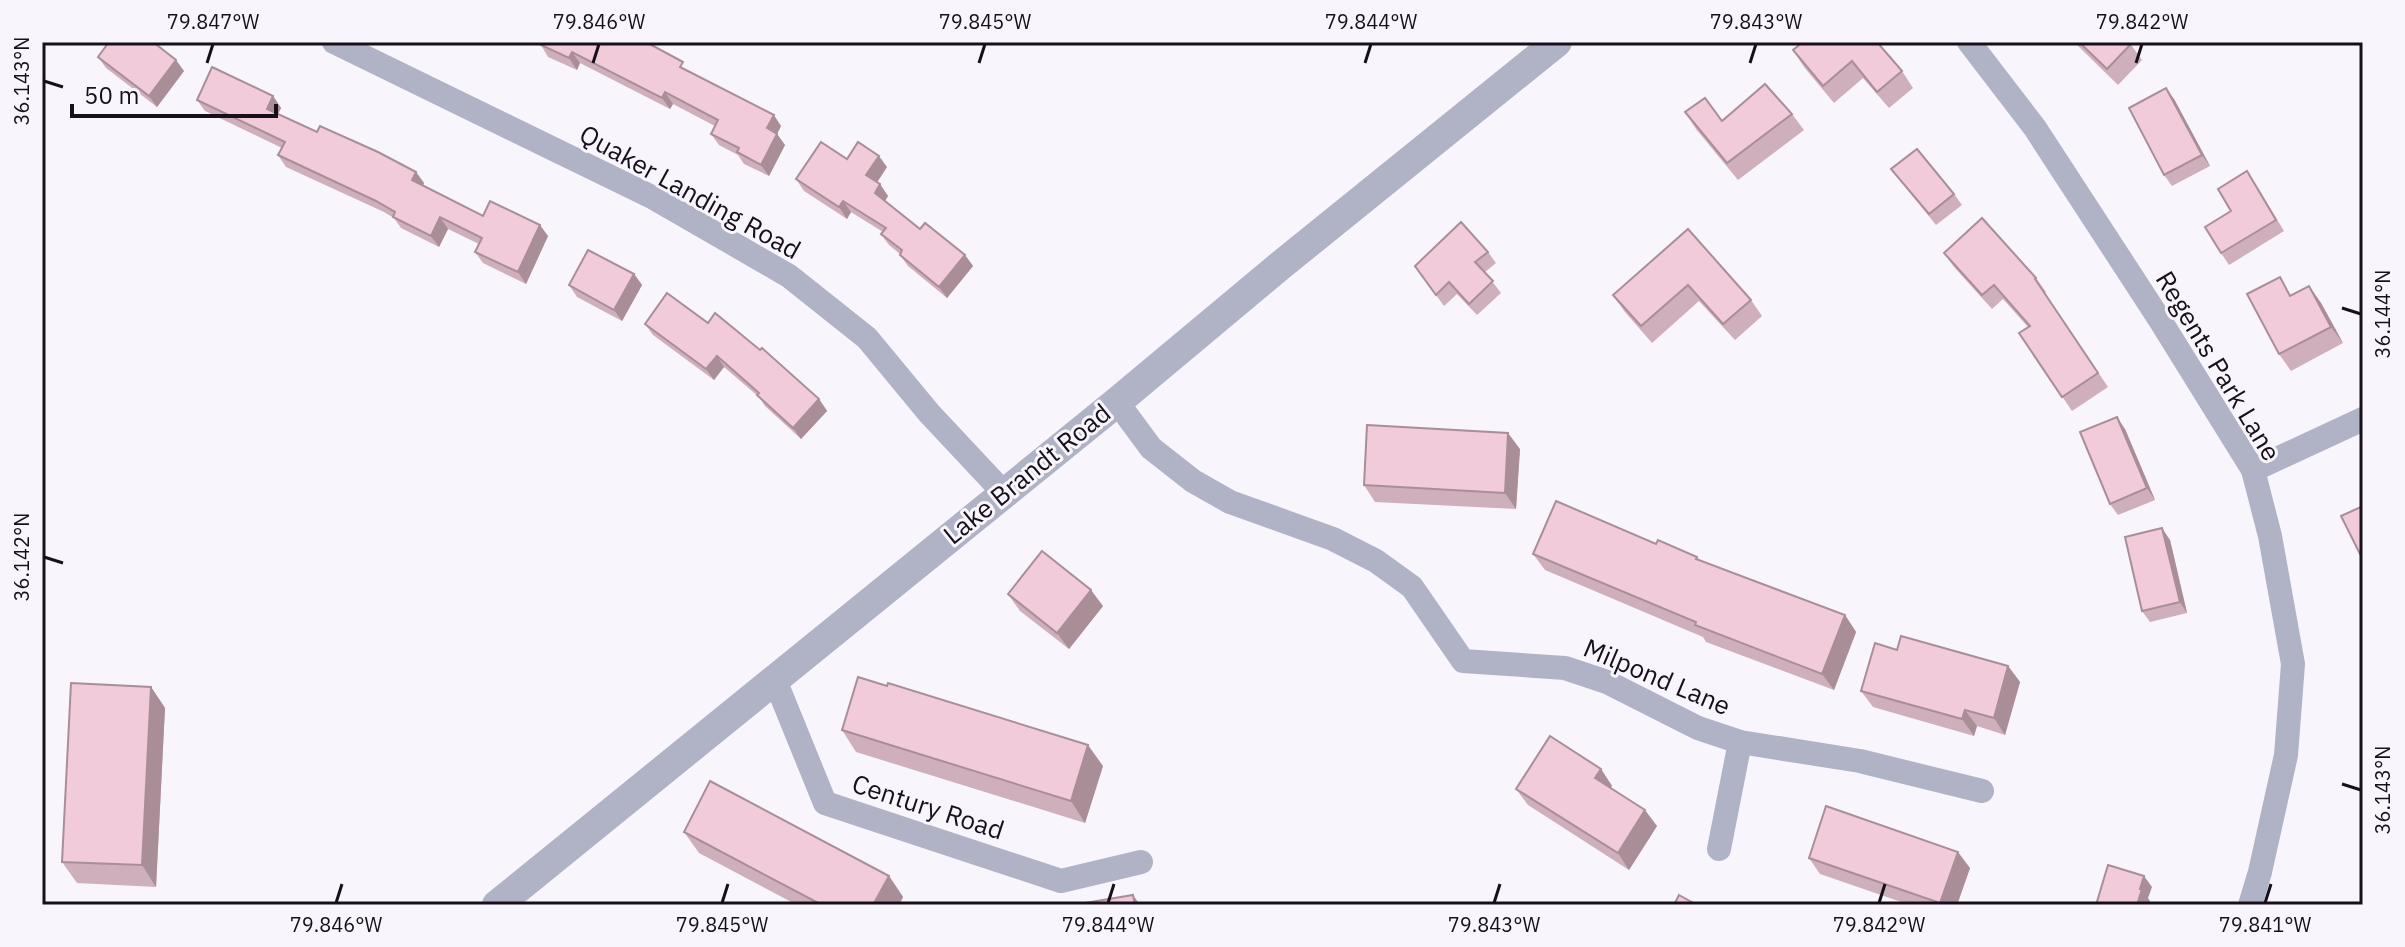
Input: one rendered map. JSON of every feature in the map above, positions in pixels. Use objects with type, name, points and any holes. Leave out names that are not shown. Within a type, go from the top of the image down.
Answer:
[{"type":"street","name":"Quaker Landing Road","points":[[334,42],[654,198],[789,276],[867,338],[929,413],[1003,492]]},
{"type":"street","name":"Lake Brandt Road","points":[[497,905],[1557,42]]},
{"type":"street","name":"Regents Park Lane","points":[[1969,42],[2035,128],[2253,470],[2270,536],[2293,664],[2286,755],[2250,905]]},
{"type":"street","name":"Milpond Lane","points":[[1117,402],[1151,448],[1193,481],[1230,502],[1333,539],[1376,561],[1412,587],[1463,661],[1565,668],[1607,682],[1698,728],[1740,742],[1860,761],[1982,791]]},
{"type":"street","points":[[2253,470],[2363,419]]},
{"type":"street","name":"Century Road","points":[[775,680],[825,803],[1061,881],[1141,862]]},
{"type":"street","points":[[1719,849],[1740,742]]},
{"type":"building","points":[[109,42],[153,42],[176,60],[149,96],[98,57]]},
{"type":"building","points":[[542,42],[646,42],[683,62],[680,67],[774,115],[767,128],[777,134],[761,165],[737,152],[739,148],[711,134],[718,120],[665,92],[662,98],[572,52],[569,58],[541,45]]},
{"type":"building","points":[[1803,42],[1877,42],[1902,71],[1877,92],[1852,61],[1823,86],[1793,50]]},
{"type":"building","points":[[2079,42],[2129,42],[2131,44],[2107,69]]},
{"type":"building","points":[[212,67],[273,96],[267,109],[317,132],[320,126],[378,152],[416,172],[412,180],[483,216],[490,201],[540,225],[518,272],[475,252],[482,238],[440,217],[431,236],[393,217],[395,212],[376,201],[278,155],[285,142],[197,100]]},
{"type":"building","points":[[1765,84],[1792,114],[1727,163],[1685,112],[1705,98],[1722,121]]},
{"type":"building","points":[[2166,88],[2202,155],[2164,175],[2129,108]]},
{"type":"building","points":[[821,142],[847,159],[858,142],[879,156],[866,175],[880,184],[875,193],[920,229],[925,223],[965,255],[939,287],[900,255],[902,250],[881,234],[886,228],[843,201],[839,207],[796,179]]},
{"type":"building","points":[[1917,149],[1954,194],[1929,214],[1891,169]]},
{"type":"building","points":[[2247,171],[2276,220],[2221,253],[2205,227],[2231,211],[2218,189]]},
{"type":"building","points":[[1982,218],[2036,278],[2098,373],[2062,397],[2019,333],[2030,326],[1994,285],[1982,295],[1944,253]]},
{"type":"building","points":[[1461,222],[1488,252],[1475,262],[1493,281],[1469,304],[1449,282],[1436,295],[1415,266]]},
{"type":"building","points":[[1688,229],[1751,300],[1723,324],[1688,285],[1641,326],[1613,295]]},
{"type":"building","points":[[588,250],[634,274],[614,310],[569,285]]},
{"type":"building","points":[[2280,277],[2290,296],[2309,286],[2331,327],[2279,354],[2247,294]]},
{"type":"building","points":[[667,293],[708,323],[715,313],[760,350],[762,348],[819,399],[793,428],[717,356],[706,369],[645,324]]},
{"type":"building","points":[[2117,417],[2147,488],[2110,504],[2080,432]]},
{"type":"building","points":[[1367,425],[1508,433],[1505,493],[1364,485]]},
{"type":"building","points":[[1556,501],[1656,544],[1658,540],[1696,559],[1845,615],[1822,674],[1695,625],[1696,622],[1533,554]]},
{"type":"building","points":[[2363,506],[2363,552],[2360,554],[2341,516]]},
{"type":"building","points":[[2162,528],[2180,602],[2142,611],[2125,537]]},
{"type":"building","points":[[1042,551],[1091,590],[1057,633],[1008,594]]},
{"type":"building","points":[[1901,636],[2008,666],[1994,718],[1965,710],[1962,719],[1861,691],[1875,643],[1897,650]]},
{"type":"building","points":[[858,677],[887,686],[888,683],[1088,745],[1071,801],[842,730]]},
{"type":"building","points":[[71,683],[151,687],[142,865],[62,862]]},
{"type":"building","points":[[1550,736],[1601,769],[1595,778],[1645,810],[1618,853],[1516,789]]},
{"type":"building","points":[[710,781],[889,876],[873,905],[822,905],[684,832]]},
{"type":"building","points":[[1826,806],[1958,852],[1940,903],[1809,858]]},
{"type":"building","points":[[2108,865],[2144,876],[2137,905],[2096,905]]},
{"type":"building","points":[[1133,895],[1135,905],[1073,905]]},
{"type":"building","points":[[1679,895],[1697,905],[1674,905]]}]
